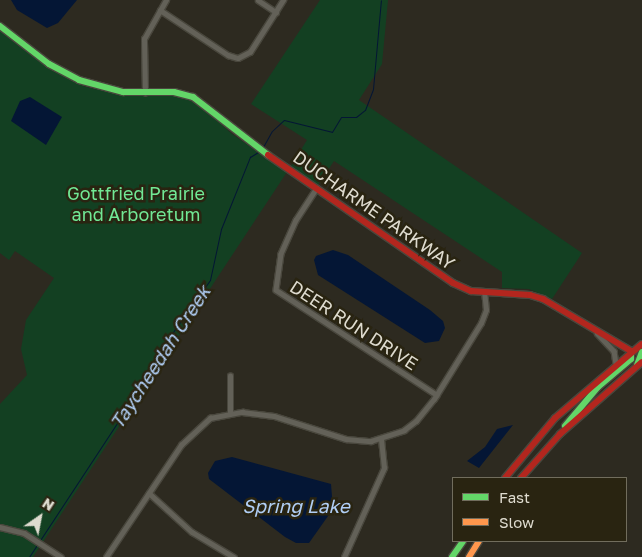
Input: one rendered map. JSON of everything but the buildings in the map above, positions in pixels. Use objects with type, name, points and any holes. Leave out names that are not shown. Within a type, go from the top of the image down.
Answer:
[{"type":"street","points":[[145,93],[144,39],[166,0]]},
{"type":"street","points":[[258,0],[276,12]]},
{"type":"street","points":[[160,10],[235,58],[250,52],[283,0]]},
{"type":"street","name":"DUCHARME PARKWAY","points":[[0,26],[70,76],[106,88],[145,93],[174,92],[193,97],[256,147],[453,283],[484,292],[530,295],[543,299],[631,351]]},
{"type":"street","name":"DEER RUN DRIVE","points":[[317,188],[300,212],[284,246],[277,266],[276,290],[437,395]]},
{"type":"street","points":[[106,557],[180,445],[196,428],[210,418],[230,413],[274,416],[346,439],[381,439],[416,421],[437,395],[481,322],[486,310],[484,292]]},
{"type":"street","name":"DUCHARME PARKWAY","points":[[596,332],[614,351],[616,363]]},
{"type":"street","points":[[506,477],[555,418],[616,363],[642,344]]},
{"type":"street","points":[[560,434],[572,414],[631,359],[631,351]]},
{"type":"street","points":[[522,477],[560,434],[640,365],[642,352]]},
{"type":"street","points":[[230,376],[230,413]]},
{"type":"street","points":[[344,557],[384,468],[381,439]]},
{"type":"street","points":[[149,493],[192,532],[234,557]]},
{"type":"street","points":[[0,527],[18,530],[61,557]]},
{"type":"street","points":[[452,557],[462,542]]},
{"type":"street","points":[[468,557],[478,542]]},
{"type":"green space","points":[[320,0],[388,0],[382,64],[359,100],[582,253],[552,299],[529,289],[502,288],[502,272],[334,161],[318,185],[291,166],[307,140],[251,104]]},
{"type":"green space","name":"Gottfried Prairie and Arboretum","points":[[0,31],[47,67],[83,86],[123,95],[173,95],[197,103],[232,134],[287,172],[33,557],[0,557],[0,404],[27,375],[21,349],[26,320],[54,278],[15,251],[9,260],[0,253]]},
{"type":"water","points":[[11,0],[77,0],[58,23],[47,28],[17,10]]},
{"type":"water","points":[[30,97],[62,117],[46,145],[11,121],[20,101]]},
{"type":"water","points":[[333,250],[348,255],[430,310],[443,321],[445,328],[439,341],[425,343],[318,275],[314,260],[316,256]]},
{"type":"water","points":[[513,425],[479,468],[467,461],[485,447],[497,429]]},
{"type":"water","name":"Spring Lake","points":[[232,457],[331,484],[333,509],[309,543],[296,543],[285,537],[209,479],[208,473],[215,461]]},
{"type":"waterway","name":"Taycheedah Creek","points":[[263,147],[272,131],[284,120],[332,132],[341,117],[356,117],[365,110],[373,89],[381,0]]},
{"type":"waterway","name":"Taycheedah Creek","points":[[29,557],[161,356],[163,346],[210,280],[221,229],[250,157],[258,152]]},
{"type":"traffic: fast","points":[[0,26],[49,64],[79,80],[123,92],[174,92],[193,97],[268,155]]},
{"type":"traffic: fast","points":[[565,426],[598,387],[631,359],[631,351]]},
{"type":"traffic: fast","points":[[637,365],[642,352]]},
{"type":"traffic: fast","points":[[452,557],[462,542]]},
{"type":"traffic: slow","points":[[469,557],[478,542]]},
{"type":"traffic: jam","points":[[268,155],[453,283],[471,291],[530,295],[543,299],[631,351]]},
{"type":"traffic: jam","points":[[506,477],[555,418],[642,344]]},
{"type":"traffic: jam","points":[[522,477],[560,434],[642,362]]}]
